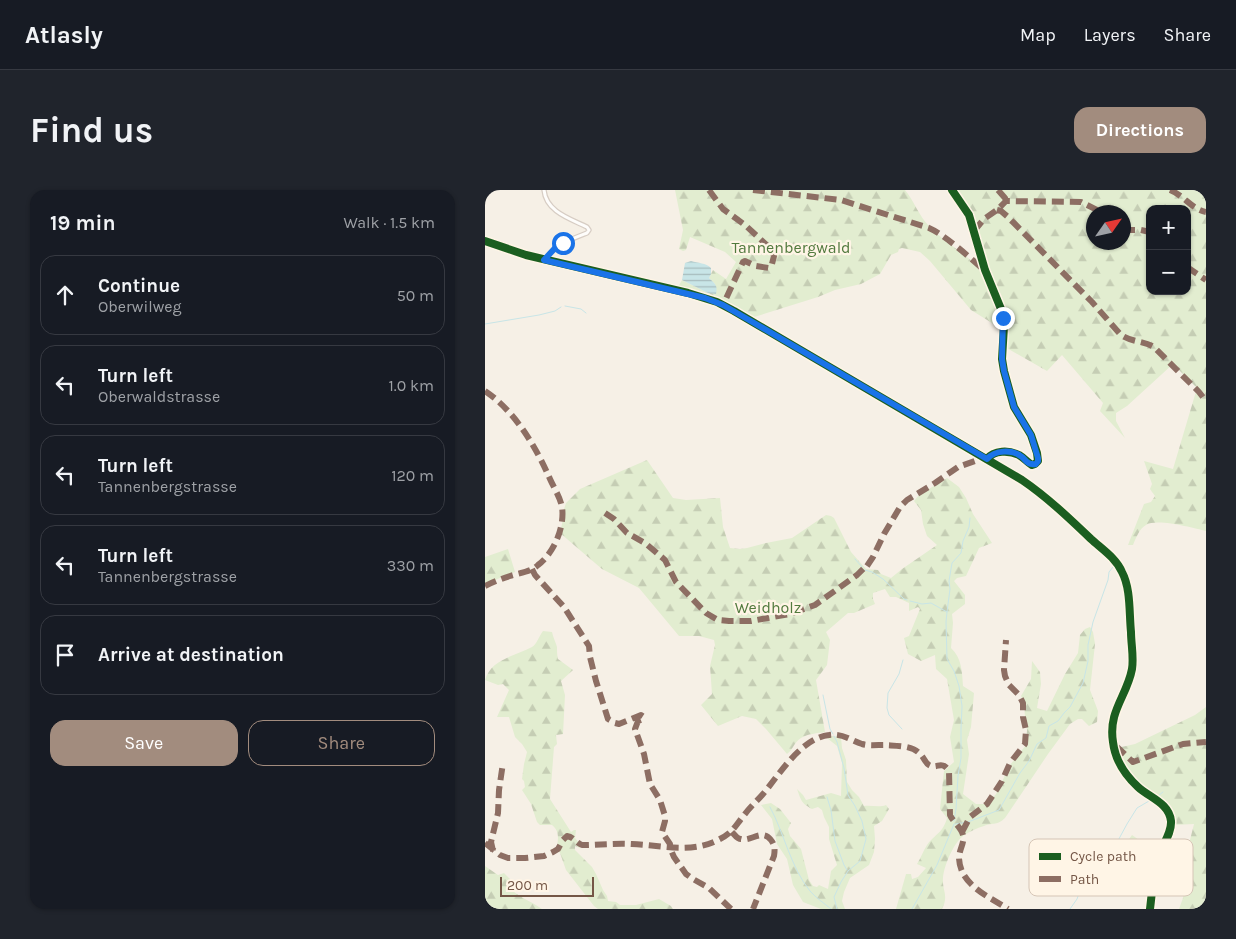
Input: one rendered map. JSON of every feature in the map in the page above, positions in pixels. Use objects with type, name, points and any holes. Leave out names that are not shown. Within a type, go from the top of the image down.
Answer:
[{"type":"street","points":[[544,190],[545,196],[553,208],[587,227],[589,230],[587,234],[556,247],[544,260]]},
{"type":"street","points":[[952,190],[969,215],[985,270],[1001,309],[1004,326],[1002,359],[1004,371],[1014,407],[1031,435],[1038,461],[1032,465],[1018,454],[1012,452],[992,454],[987,459]]},
{"type":"street","points":[[485,241],[544,260],[688,293],[717,302],[987,459],[1023,481],[1049,500],[1112,558],[1125,578],[1129,607],[1132,661],[1129,678],[1117,705],[1112,723],[1113,745],[1119,761],[1129,777],[1145,793],[1164,806],[1169,814],[1171,822],[1166,839]]},
{"type":"street","points":[[1150,909],[1152,896]]},
{"type":"green space","name":"Tannenbergwald","points":[[675,190],[905,190],[929,226],[980,269],[996,301],[1003,326],[1000,328],[971,310],[930,261],[920,252],[902,248],[891,255],[880,274],[861,284],[835,290],[751,318],[725,302],[678,287],[682,280],[708,293],[715,284],[709,278],[713,270],[726,279],[736,262],[725,252],[690,237],[686,250],[679,249],[683,230]]},
{"type":"green space","points":[[954,190],[1206,190],[1206,531],[1175,524],[1151,523],[1141,529],[1133,545],[1128,545],[1144,504],[1151,502],[1155,496],[1150,489],[1152,484],[1144,461],[1173,469],[1197,388],[1173,364],[1127,406],[1116,413],[1116,421],[1125,438],[1100,411],[1103,403],[1062,355],[1047,371],[1005,347],[1006,326],[982,254],[976,228]]},
{"type":"green space","name":"Weidholz","points":[[647,460],[673,498],[686,500],[720,498],[723,527],[730,548],[747,548],[792,538],[826,515],[834,518],[851,552],[866,569],[878,570],[881,574],[891,578],[937,545],[927,536],[921,510],[914,501],[919,495],[947,478],[959,487],[973,514],[992,543],[979,548],[966,576],[957,578],[954,581],[965,595],[965,604],[952,614],[951,648],[957,656],[962,670],[963,686],[974,693],[971,727],[967,740],[969,754],[963,794],[976,804],[987,804],[996,794],[1010,765],[1026,745],[1027,730],[1024,702],[1021,696],[1031,679],[1032,661],[1040,672],[1041,684],[1037,708],[1047,711],[1065,674],[1078,653],[1080,635],[1085,629],[1090,627],[1095,644],[1090,690],[1098,711],[1097,722],[1089,726],[1082,719],[1078,719],[1070,724],[1005,818],[997,823],[973,830],[959,840],[947,862],[944,873],[945,900],[942,909],[896,909],[906,874],[911,874],[912,879],[918,877],[926,868],[917,864],[927,845],[941,830],[947,818],[940,809],[944,771],[954,762],[950,737],[954,720],[947,679],[936,669],[935,655],[921,661],[908,654],[904,638],[909,636],[920,609],[918,607],[909,611],[909,603],[896,597],[890,597],[885,589],[873,593],[875,604],[854,613],[848,613],[826,632],[830,640],[827,665],[816,680],[825,732],[801,738],[787,754],[756,719],[742,716],[718,726],[701,705],[712,694],[710,666],[715,645],[714,640],[699,636],[679,636],[639,588],[602,569],[560,533],[566,503],[580,489]]},
{"type":"green space","points":[[508,549],[515,572],[485,584],[485,557]]},
{"type":"green space","points":[[543,631],[552,632],[557,647],[558,659],[573,670],[561,681],[565,695],[563,734],[556,735],[557,744],[554,747],[550,799],[571,832],[576,830],[575,838],[580,844],[580,848],[575,846],[575,850],[592,867],[608,901],[616,902],[620,905],[636,905],[659,899],[673,909],[598,909],[594,906],[566,870],[557,848],[558,835],[556,830],[552,825],[540,825],[537,822],[531,804],[522,790],[525,787],[522,779],[527,752],[515,737],[509,717],[497,717],[509,690],[503,684],[498,685],[485,680],[492,667],[504,659],[534,646]]},
{"type":"green space","points":[[1206,707],[1206,909],[1179,909],[1183,896],[1193,896],[1193,839],[1190,839],[1194,824],[1174,825],[1170,810],[1146,790],[1132,775],[1117,748],[1135,744],[1195,715]]},
{"type":"green space","points":[[829,736],[841,737],[846,760],[847,782],[864,806],[886,805],[889,809],[882,821],[874,826],[874,852],[869,865],[850,878],[842,901],[845,909],[821,909],[803,902],[793,885],[787,859],[777,844],[772,819],[761,805],[771,803],[780,809],[791,823],[788,829],[790,836],[801,849],[809,880],[813,886],[817,887],[819,885],[828,889],[831,871],[837,865],[829,839],[829,827],[822,810],[818,807],[812,809],[803,803],[797,789],[806,800],[831,793],[841,796],[842,763],[837,746],[827,738]]},
{"type":"green space","points":[[1132,835],[1138,839],[1129,839]]},
{"type":"green space","points":[[485,866],[498,875],[504,873],[510,879],[510,888],[513,891],[542,909],[485,909]]},
{"type":"water","points":[[691,261],[711,268],[709,278],[716,287],[716,294],[708,293],[682,280],[685,263]]},
{"type":"waterway","points":[[565,306],[581,309],[586,313]]},
{"type":"waterway","points":[[485,324],[539,315],[555,311],[561,307]]},
{"type":"waterway","points":[[947,612],[952,563],[961,553],[970,518]]},
{"type":"waterway","points":[[855,559],[862,567]]},
{"type":"waterway","points":[[968,822],[999,810],[1029,761],[1037,744],[1046,738],[1049,726],[1058,721],[1070,707],[1083,683],[1093,622],[1109,572],[1113,567]]},
{"type":"waterway","points":[[865,570],[883,579],[907,600]]},
{"type":"waterway","points":[[910,601],[922,604],[931,603],[947,612],[947,659],[954,671],[959,686],[962,706],[961,758],[954,821]]},
{"type":"waterway","points":[[902,729],[889,715],[887,708],[888,693],[899,674],[903,660]]},
{"type":"waterway","points":[[823,695],[830,729],[833,734]]},
{"type":"waterway","points":[[834,736],[844,768],[848,795],[862,821],[866,839],[860,861],[848,871],[834,897],[837,909]]},
{"type":"waterway","points":[[1158,796],[1163,792]]},
{"type":"waterway","points":[[827,797],[831,810],[835,841],[847,870]]},
{"type":"waterway","points":[[1119,839],[1137,808],[1149,801]]},
{"type":"waterway","points":[[770,807],[803,882],[812,894],[831,909]]},
{"type":"waterway","points":[[962,823],[967,822]]},
{"type":"waterway","points":[[956,824],[961,823]]},
{"type":"waterway","points":[[912,909],[937,865],[955,824]]},
{"type":"waterway","points":[[1070,909],[1078,896]]},
{"type":"marked path","points":[[709,190],[723,209],[745,225],[772,250],[774,256],[769,268],[743,262],[723,305]]},
{"type":"marked path","points":[[753,190],[841,200],[929,228],[949,241],[983,269]]},
{"type":"marked path","points":[[998,190],[1006,201]]},
{"type":"marked path","points":[[1170,190],[1196,208],[1206,212]]},
{"type":"marked path","points":[[974,231],[984,219],[1006,201],[1081,202],[1087,205]]},
{"type":"marked path","points":[[997,210],[1008,217],[1092,302],[1121,335],[1154,347],[1206,401]]},
{"type":"marked path","points":[[1131,230],[1146,231]]},
{"type":"marked path","points":[[1191,270],[1206,280]]},
{"type":"marked path","points":[[485,391],[506,409],[531,442],[562,507],[560,531],[553,547],[544,560],[532,569],[485,586]]},
{"type":"marked path","points":[[867,566],[900,507],[907,500],[958,467],[983,457]]},
{"type":"marked path","points":[[605,513],[614,519],[627,533],[645,543],[665,560],[676,582],[706,613],[718,620],[751,621],[790,614],[815,605],[864,568]]},
{"type":"marked path","points":[[532,569],[535,575],[564,607],[589,646],[596,681],[608,719],[619,724],[641,715],[644,717],[638,721],[635,729],[644,754],[650,784],[660,800],[665,816],[662,832],[670,844],[674,857],[686,874],[709,888],[731,909]]},
{"type":"marked path","points":[[962,832],[970,817],[987,804],[1002,781],[1010,763],[1025,744],[1026,730],[1023,717],[1023,703],[1019,695],[1009,685],[1005,676],[1006,640]]},
{"type":"marked path","points":[[485,843],[500,855],[508,858],[544,856],[558,849],[567,836],[582,845],[626,844],[686,848],[707,844],[731,832],[791,758],[800,750],[819,738],[838,735],[865,745],[908,747],[917,751],[929,765],[942,765],[949,771],[950,815],[961,829],[963,835],[959,858],[964,876],[976,889],[1008,909]]},
{"type":"marked path","points":[[1116,746],[1133,762],[1183,744],[1206,742]]},
{"type":"marked path","points":[[493,851],[491,842],[498,813],[503,763]]},
{"type":"marked path","points":[[732,832],[738,838],[745,839],[764,835],[771,840],[774,846],[774,856],[753,909]]},
{"type":"cycle path","points":[[952,190],[969,215],[985,270],[1001,309],[1004,326],[1002,359],[1004,371],[1014,407],[1031,435],[1038,461],[1032,465],[1019,455],[1011,452],[998,452],[987,459]]},
{"type":"cycle path","points":[[485,241],[526,255],[688,293],[717,302],[1022,480],[1058,508],[1112,558],[1125,579],[1129,601],[1133,660],[1130,679],[1115,712],[1112,731],[1113,742],[1118,761],[1129,777],[1138,787],[1167,810],[1171,826],[1166,839]]},
{"type":"cycle path","points":[[1150,909],[1152,896]]},
{"type":"route","points":[[563,243],[556,247],[544,260],[688,293],[717,302],[987,459],[989,456],[997,453],[1012,452],[1018,454],[1032,465],[1038,461],[1037,453],[1031,435],[1014,407],[1004,371],[1002,359],[1003,318]]}]
